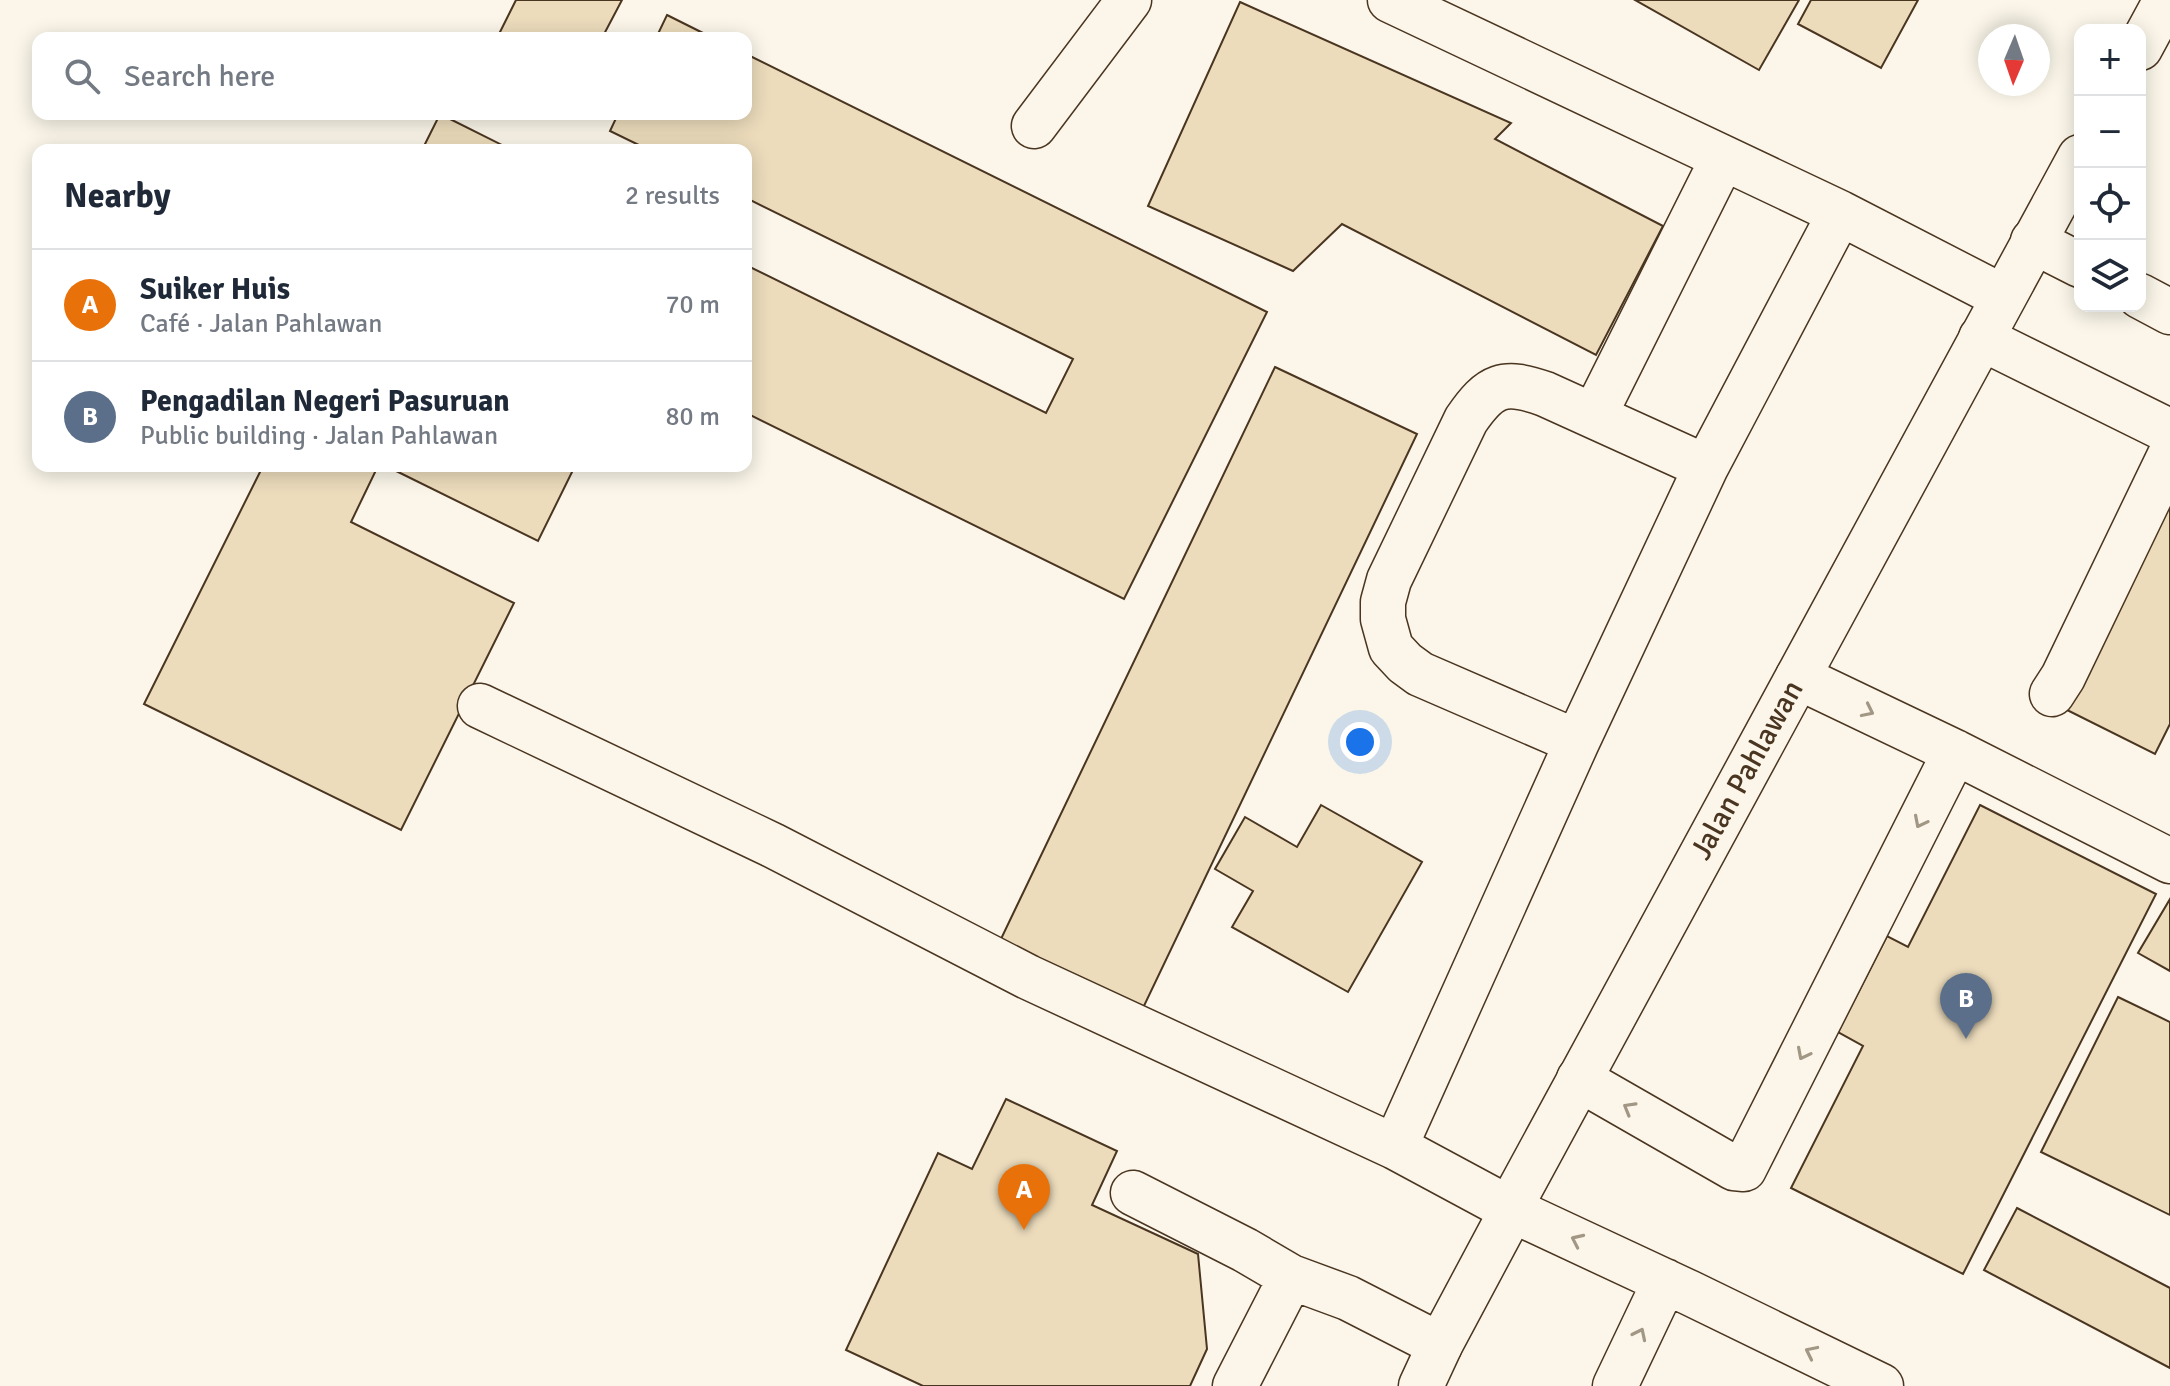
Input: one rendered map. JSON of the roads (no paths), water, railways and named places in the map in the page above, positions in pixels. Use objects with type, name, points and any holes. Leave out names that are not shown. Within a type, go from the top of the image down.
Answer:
[{"type":"main road","points":[[1034,126],[1129,0]]},
{"type":"main road","points":[[1390,0],[1840,213],[2003,297]]},
{"type":"main road","points":[[2146,37],[2166,0]]},
{"type":"main road","points":[[1594,416],[1723,158]]},
{"type":"main road","name":"Jalan Pahlawan","points":[[1421,1386],[1520,1189],[2074,168]]},
{"type":"main road","points":[[1395,1147],[1577,742],[1706,467],[1840,213]]},
{"type":"main road","points":[[2033,241],[2074,262]]},
{"type":"main road","points":[[2146,299],[2170,312]]},
{"type":"main road","points":[[1981,338],[2170,434]]},
{"type":"main road","points":[[1577,742],[1420,674],[1405,663],[1391,648],[1383,619],[1383,602],[1389,580],[1466,420],[1489,392],[1499,388],[1526,388],[1706,467]]},
{"type":"main road","points":[[2052,694],[2170,455]]},
{"type":"main road","points":[[1798,677],[2170,861]]},
{"type":"main road","points":[[480,706],[772,845],[1028,977],[1395,1147],[1512,1210],[1881,1386]]},
{"type":"main road","points":[[1579,1079],[1734,1168],[1744,1169],[1955,752]]},
{"type":"main road","points":[[1133,1193],[1291,1277],[1348,1298],[1440,1345]]},
{"type":"main road","points":[[1235,1386],[1291,1277]]},
{"type":"main road","points":[[1615,1386],[1665,1281]]},
{"type":"place","name":"Pengadilan Negeri Pasuruan","points":[[1966,1039]]},
{"type":"place","name":"Suiker Huis","points":[[1024,1230]]}]
